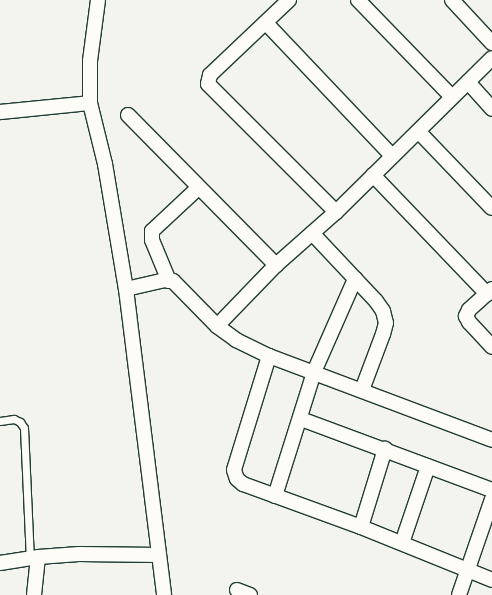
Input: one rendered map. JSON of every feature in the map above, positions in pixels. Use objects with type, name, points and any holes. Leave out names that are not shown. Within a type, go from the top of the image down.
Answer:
[{"type":"street","points":[[98,0],[90,61],[90,103],[105,164],[126,289],[164,595]]},
{"type":"street","points":[[289,0],[210,75],[208,84],[336,212]]},
{"type":"street","points":[[358,0],[452,97]]},
{"type":"street","points":[[452,0],[492,43]]},
{"type":"street","points":[[266,23],[392,156]]},
{"type":"street","points":[[217,326],[276,265],[336,212],[492,58]]},
{"type":"street","points":[[468,82],[492,109]]},
{"type":"street","points":[[0,112],[90,103]]},
{"type":"street","points":[[128,115],[276,265]]},
{"type":"street","points":[[419,132],[492,208]]},
{"type":"street","points":[[373,175],[489,291],[469,310],[466,316],[492,347]]},
{"type":"street","points":[[169,281],[152,240],[152,231],[199,187]]},
{"type":"street","points":[[312,233],[376,300],[383,311],[386,323],[362,390]]},
{"type":"street","points":[[275,496],[301,419],[314,372],[354,278]]},
{"type":"street","points":[[126,289],[169,281],[178,285],[217,326],[236,340],[269,356],[492,440]]},
{"type":"street","points":[[269,356],[234,470],[237,479],[243,484],[361,527],[492,580]]},
{"type":"street","points":[[301,419],[492,490]]},
{"type":"street","points":[[361,527],[385,449]]},
{"type":"street","points":[[402,544],[428,466]]},
{"type":"street","points":[[459,595],[492,499]]},
{"type":"street","points":[[0,563],[34,557],[159,555]]},
{"type":"street","points":[[34,557],[34,595]]},
{"type":"lane","points":[[0,420],[14,419],[20,422],[24,428],[34,557]]}]
